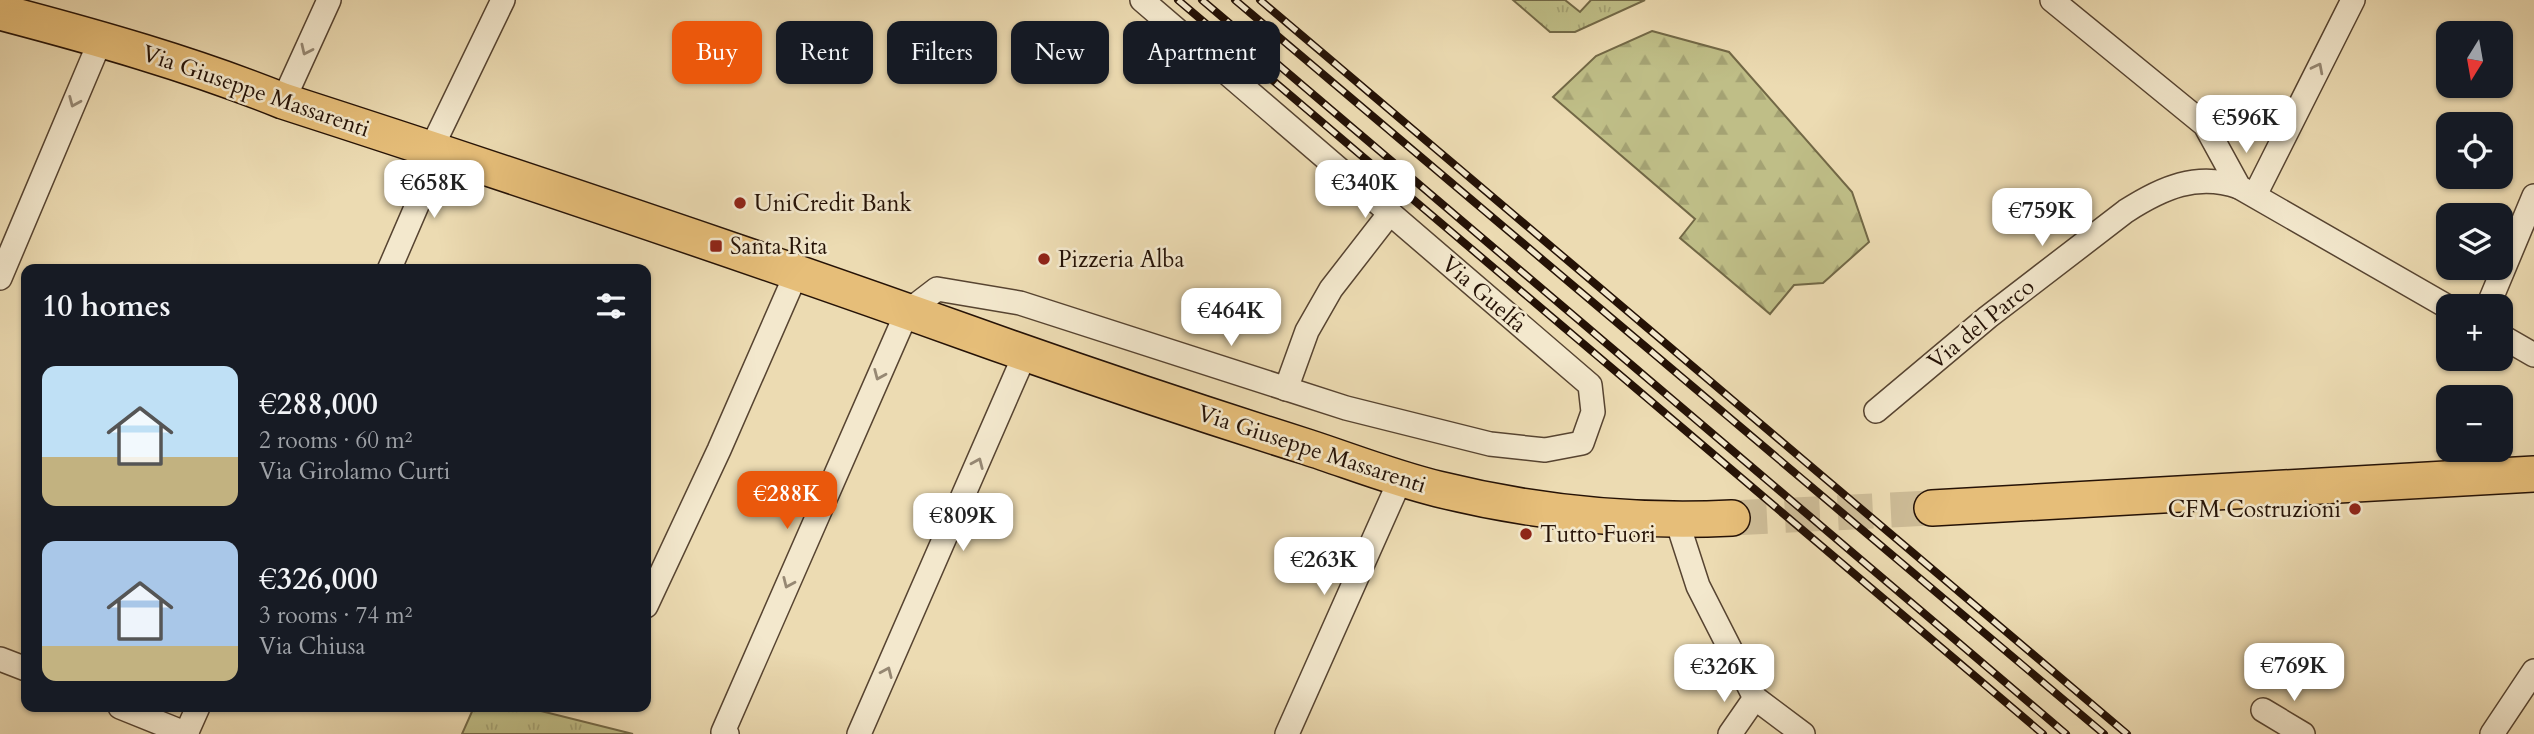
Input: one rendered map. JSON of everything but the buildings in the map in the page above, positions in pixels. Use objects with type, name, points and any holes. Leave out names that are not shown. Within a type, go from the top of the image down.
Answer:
[{"type":"main road","name":"Via Giuseppe Massarenti","points":[[0,12],[101,39],[235,82],[283,101],[436,150],[1025,354],[1401,478],[1493,502],[1589,517],[1677,521],[1732,518]]},
{"type":"main road","points":[[1932,508],[2534,474]]},
{"type":"street","points":[[283,101],[329,0]]},
{"type":"street","points":[[391,264],[436,150],[503,0]]},
{"type":"street","name":"Via Guelfa","points":[[1142,0],[1590,385],[1593,412],[1582,443],[1545,450],[1490,444],[1346,408],[1286,389]]},
{"type":"street","points":[[2052,0],[2205,125],[2247,191],[2353,0]]},
{"type":"street","points":[[0,278],[101,39]]},
{"type":"street","name":"Via del Parco","points":[[1875,411],[1988,317],[2137,204],[2163,190],[2200,181],[2215,179],[2247,191],[2436,300]]},
{"type":"street","points":[[2493,294],[2534,196]]},
{"type":"street","points":[[727,734],[723,732],[750,666],[907,312],[937,289],[1020,303],[1286,389],[1307,331],[1331,289],[1390,213]]},
{"type":"street","points":[[651,595],[719,450],[796,274]]},
{"type":"street","points":[[2513,343],[2534,355]]},
{"type":"street","points":[[859,734],[1025,354]]},
{"type":"street","points":[[1287,734],[1401,478]]},
{"type":"street","points":[[1677,521],[1698,586],[1755,698],[1803,734]]},
{"type":"street","points":[[0,659],[21,667]]},
{"type":"street","points":[[2492,734],[2534,671]]},
{"type":"street","points":[[1730,734],[1755,698]]},
{"type":"street","points":[[2263,710],[2302,734]]},
{"type":"street","points":[[132,712],[187,734],[196,712]]},
{"type":"green space","points":[[1513,0],[1565,0],[1580,12],[1591,0],[1645,0],[1575,32],[1550,32]]},
{"type":"green space","points":[[1652,31],[1729,52],[1852,192],[1869,242],[1823,283],[1794,285],[1770,314],[1680,238],[1695,219],[1553,97],[1596,56]]},
{"type":"green space","points":[[472,712],[545,712],[633,734],[462,734]]},
{"type":"tunnel","points":[[1732,518],[1932,508]]},
{"type":"railway","points":[[1178,0],[2043,734]]},
{"type":"railway","points":[[1202,0],[2066,734]]},
{"type":"railway","points":[[1235,0],[2104,734]]},
{"type":"railway","points":[[1260,0],[2127,734]]},
{"type":"place","name":"UniCredit Bank","points":[[740,203]]},
{"type":"place","name":"Santa Rita","points":[[716,246]]},
{"type":"place","name":"Pizzeria Alba","points":[[1044,259]]},
{"type":"place","name":"CFM Costruzioni","points":[[2355,509]]},
{"type":"place","name":"Tutto Fuori","points":[[1526,534]]}]
